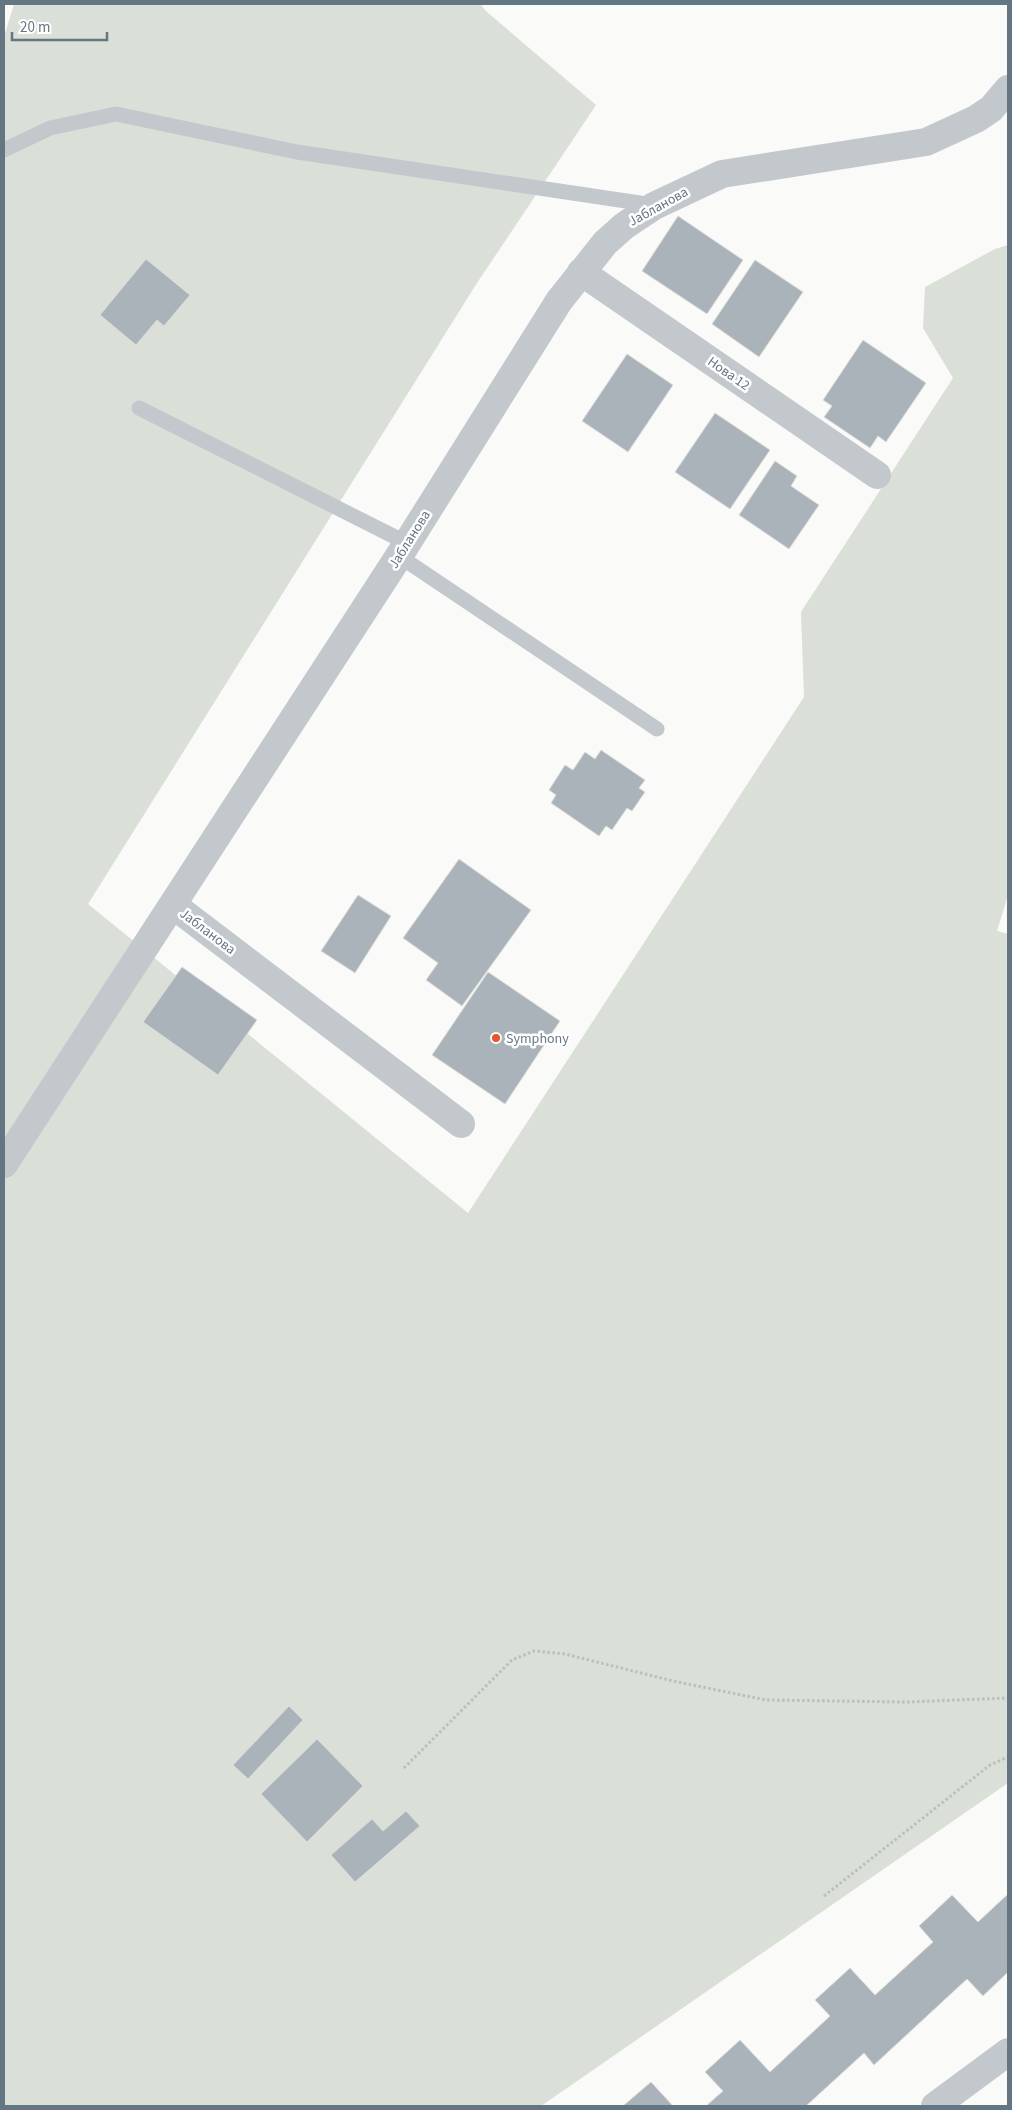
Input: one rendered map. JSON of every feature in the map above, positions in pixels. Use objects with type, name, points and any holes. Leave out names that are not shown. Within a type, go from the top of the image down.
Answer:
[{"type":"street","name":"Јабланова","points":[[461,1124],[173,905],[403,550],[559,301],[605,243],[617,231],[654,206],[722,174],[756,167],[926,142],[976,119],[991,108],[1008,89]]},
{"type":"street","name":"Нова 12","points":[[581,272],[877,475]]},
{"type":"street","points":[[4,1164],[173,905]]},
{"type":"street","points":[[935,2106],[1008,2052]]},
{"type":"lane","points":[[4,150],[50,128],[116,114],[297,152],[654,206]]},
{"type":"lane","points":[[139,408],[403,550],[657,729]]},
{"type":"path","points":[[404,1768],[512,1660],[534,1650],[565,1654],[673,1681],[766,1700],[906,1702],[1008,1698]]},
{"type":"path","points":[[824,1896],[990,1765],[1008,1757]]},
{"type":"shaded area","points":[[14,4],[480,4],[596,105],[477,283],[88,904],[468,1213],[804,697],[801,612],[953,378],[923,328],[925,287],[995,249],[1008,245],[1008,895],[997,931],[1008,934],[1008,1783],[541,2106],[4,2106],[4,37]]},
{"type":"building","points":[[678,216],[743,260],[707,314],[642,271]]},
{"type":"building","points":[[146,259],[190,295],[164,326],[157,320],[136,345],[100,315]]},
{"type":"building","points":[[755,260],[803,292],[759,357],[712,324]]},
{"type":"building","points":[[863,340],[926,383],[886,442],[878,436],[870,448],[824,417],[832,406],[823,400]]},
{"type":"building","points":[[627,354],[673,385],[628,452],[582,421]]},
{"type":"building","points":[[715,413],[770,450],[730,509],[675,472]]},
{"type":"building","points":[[775,461],[797,476],[791,486],[819,505],[789,549],[739,515]]},
{"type":"building","points":[[601,750],[645,780],[639,788],[645,792],[632,811],[627,808],[612,830],[606,826],[599,836],[551,803],[556,795],[549,790],[565,765],[573,770],[585,752],[595,759]]},
{"type":"building","points":[[459,859],[531,910],[462,1006],[426,980],[438,963],[403,938]]},
{"type":"building","points":[[358,895],[391,916],[355,973],[321,951]]},
{"type":"building","points":[[182,967],[257,1020],[218,1075],[143,1022]]},
{"type":"building","name":"Symphony","points":[[488,972],[560,1021],[505,1104],[432,1055]]},
{"type":"building","points":[[289,1706],[303,1720],[248,1779],[233,1765]]},
{"type":"building","points":[[317,1739],[363,1786],[307,1842],[261,1794]]},
{"type":"building","points":[[406,1811],[420,1826],[355,1882],[331,1855],[372,1819],[383,1831]]},
{"type":"building","points":[[1008,1894],[1008,1972],[983,1996],[967,1979],[874,2065],[864,2053],[806,2106],[706,2106],[723,2091],[705,2072],[740,2040],[770,2072],[830,2016],[815,2000],[850,1968],[875,1995],[933,1942],[919,1926],[952,1895],[978,1922]]},
{"type":"building","points":[[651,2082],[673,2106],[623,2106]]},
{"type":"place","name":"Symphony","points":[[496,1038]]}]
